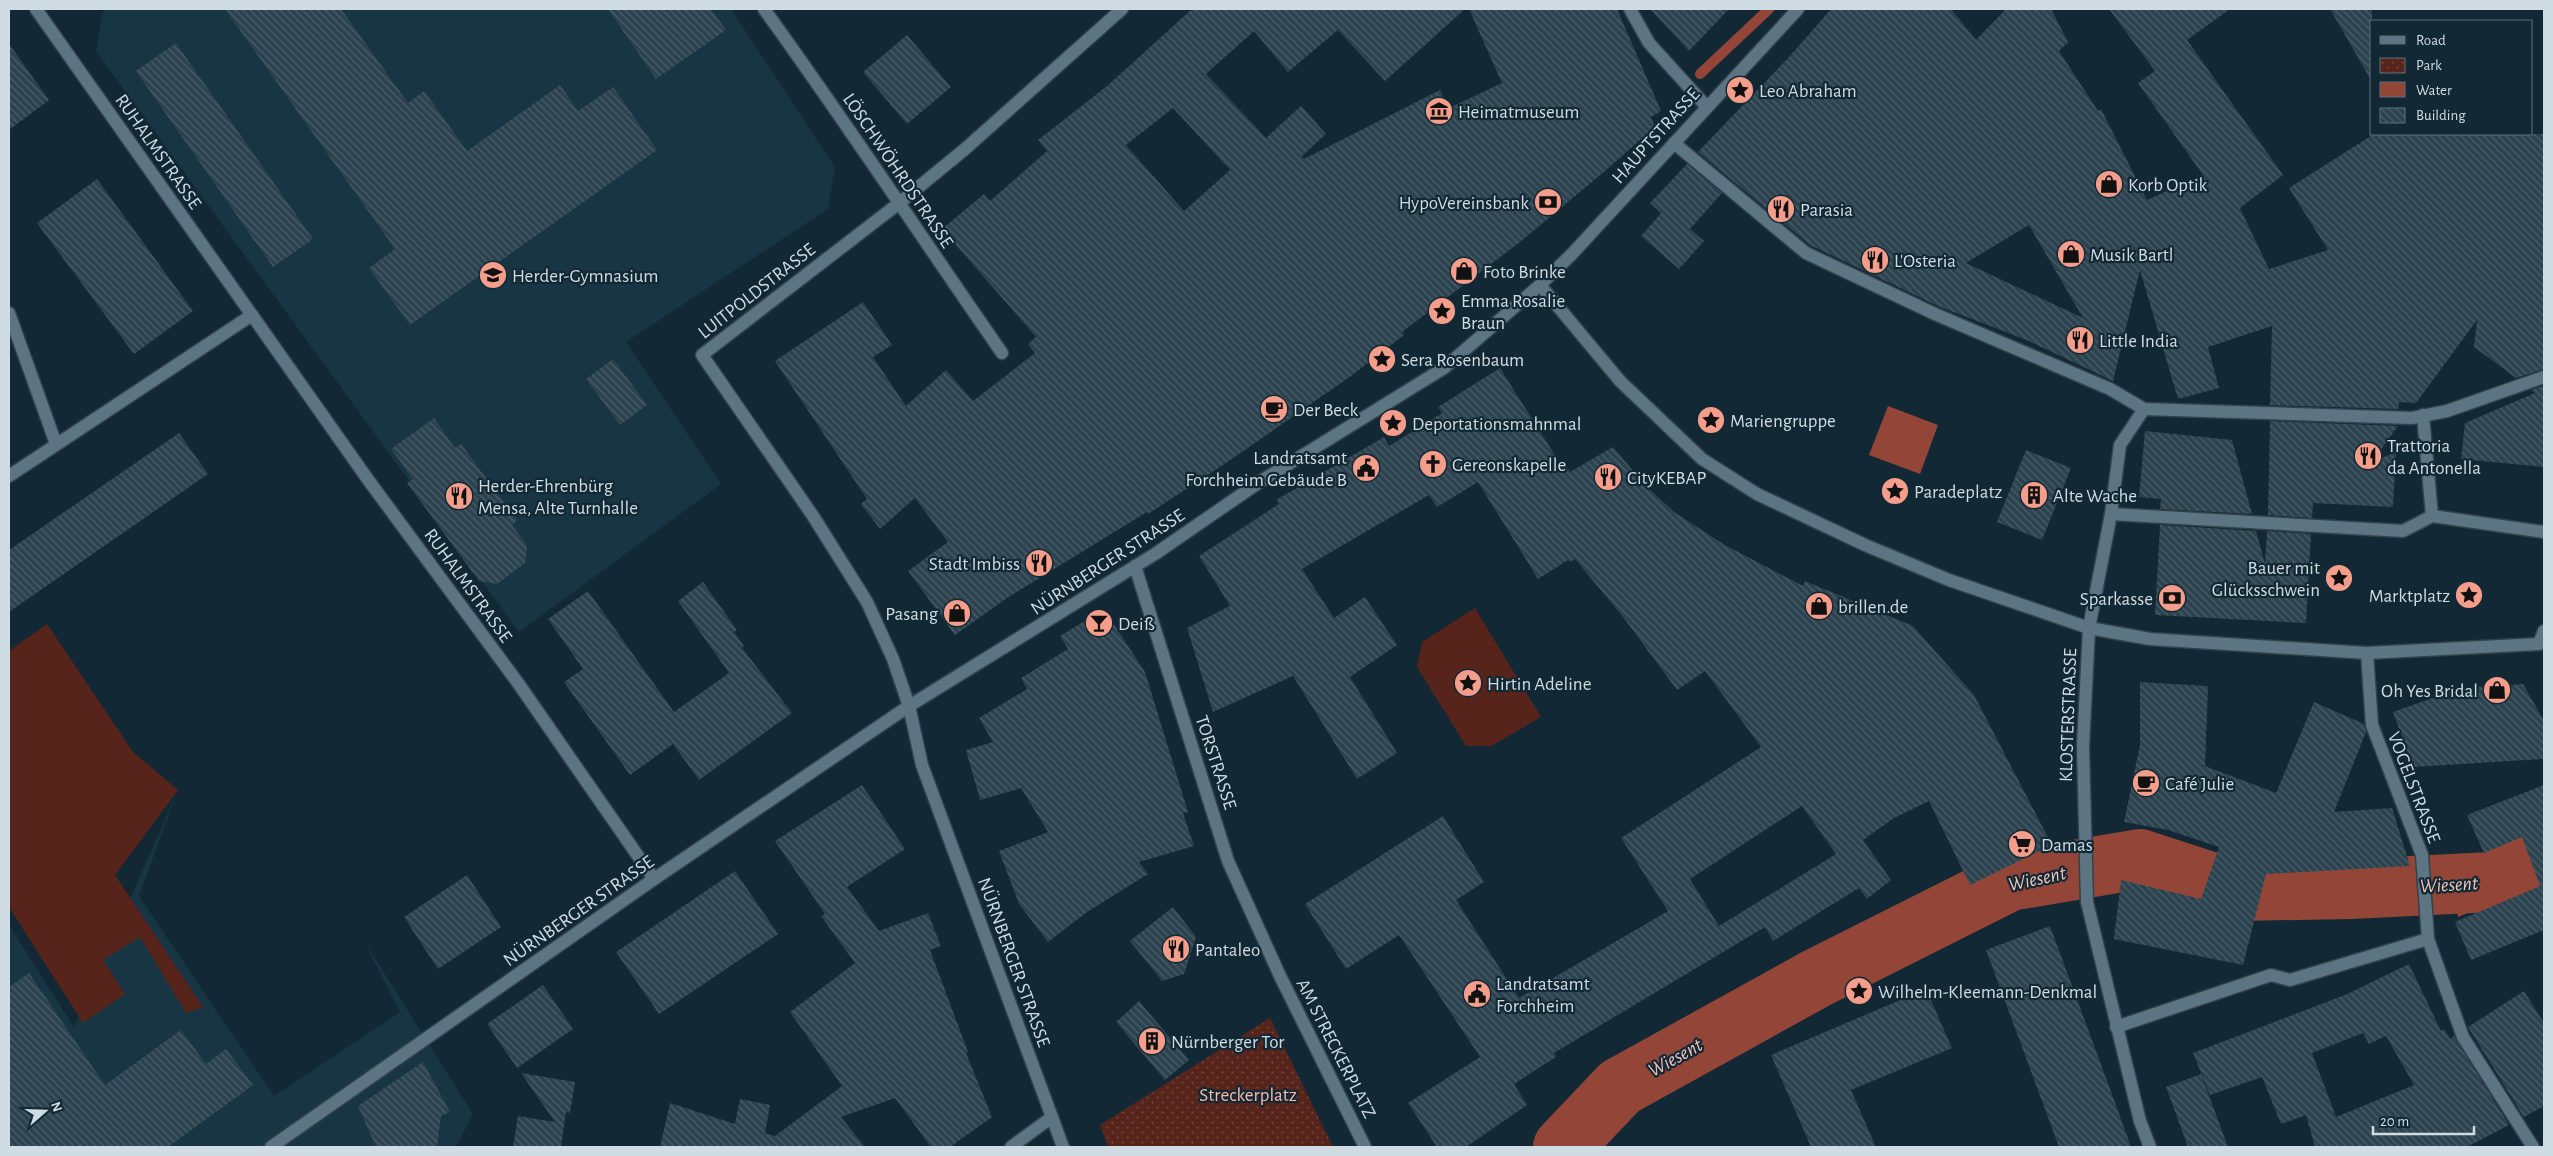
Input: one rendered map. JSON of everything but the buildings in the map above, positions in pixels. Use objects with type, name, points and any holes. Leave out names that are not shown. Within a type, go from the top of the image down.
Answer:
[{"type":"street","name":"LÖSCHWÖHRDSTRASSE","points":[[764,9],[833,103],[898,204],[1002,353]]},
{"type":"street","name":"LUITPOLDSTRASSE","points":[[910,706],[893,659],[867,602],[813,516],[702,355],[898,204],[965,149],[1122,9]]},
{"type":"street","points":[[1630,9],[1649,43],[1706,106]]},
{"type":"street","name":"HAUPTSTRASSE","points":[[1540,285],[1602,223],[1706,106],[1798,9]]},
{"type":"street","name":"RUHALMSTRASSE","points":[[42,11],[369,481],[518,683],[654,879]]},
{"type":"street","points":[[1674,143],[1806,253],[1935,314],[2110,389],[2144,409],[2412,418],[2447,411],[2544,377]]},
{"type":"street","points":[[1540,285],[1620,381],[1702,459],[1757,494],[1865,545],[1949,580],[2088,628],[2150,639],[2367,653],[2540,644],[2544,631]]},
{"type":"street","name":"NÜRNBERGER STRASSE","points":[[270,1147],[654,879],[910,706],[1135,566],[1261,481],[1444,368],[1540,285]]},
{"type":"street","points":[[9,313],[56,444]]},
{"type":"street","points":[[9,476],[252,315]]},
{"type":"street","name":"KLOSTERSTRASSE","points":[[2144,409],[2120,445],[2111,514],[2088,628],[2083,746],[2087,902],[2140,1121],[2150,1147]]},
{"type":"street","points":[[2423,415],[2432,516]]},
{"type":"street","points":[[2111,514],[2403,531],[2432,516],[2544,532]]},
{"type":"street","name":"TORSTRASSE","points":[[1135,566],[1228,861],[1276,964]]},
{"type":"street","name":"VOGELSTRASSE","points":[[2367,653],[2372,725],[2422,855],[2428,939],[2463,1037],[2533,1147]]},
{"type":"street","name":"NÜRNBERGER STRASSE","points":[[910,706],[922,765],[1052,1117]]},
{"type":"street","points":[[2116,1027],[2271,975],[2290,980],[2428,939]]},
{"type":"street","name":"AM STRECKERPLATZ","points":[[1276,964],[1365,1147]]},
{"type":"street","points":[[1011,1147],[1052,1117],[1063,1147]]},
{"type":"shaded area","name":"Herder-Gymnasium","points":[[106,9],[731,9],[835,167],[828,209],[626,342],[721,484],[519,632],[96,51],[103,11]]},
{"type":"shaded area","points":[[178,790],[139,896],[274,1096],[400,1012],[364,941],[473,1114],[456,1147],[9,1147],[9,925],[74,1027]]},
{"type":"green space","points":[[1475,608],[1541,717],[1491,746],[1466,746],[1417,667],[1422,642]]},
{"type":"green space","points":[[47,624],[133,752],[178,790],[115,875],[203,1007],[186,1013],[140,937],[103,960],[125,994],[83,1023],[9,907],[9,651]]},
{"type":"green space","name":"Streckerplatz","points":[[1270,1018],[1333,1147],[1108,1147],[1100,1125]]},
{"type":"water","points":[[1888,406],[1938,425],[1920,474],[1869,455]]},
{"type":"water","points":[[2544,836],[2544,881],[2458,917],[2450,861],[2479,854],[2486,860]]},
{"type":"waterway","points":[[1700,74],[1769,9]]},
{"type":"waterway","name":"Wiesent","points":[[1563,1147],[1620,1087],[1817,978],[2010,881],[2140,859],[2238,891],[2351,889],[2491,882],[2544,857]]},
{"type":"place","name":"Leo Abraham","points":[[1740,90]]},
{"type":"place","name":"Heimatmuseum","points":[[1439,111]]},
{"type":"place","name":"Korb Optik","points":[[2109,184]]},
{"type":"place","name":"HypoVereinsbank","points":[[1548,202]]},
{"type":"place","name":"Parasia","points":[[1781,209]]},
{"type":"place","name":"Musik Bartl","points":[[2071,254]]},
{"type":"place","name":"L'Osteria","points":[[1875,260]]},
{"type":"place","name":"Foto Brinke","points":[[1464,271]]},
{"type":"place","name":"Herder-Gymnasium","points":[[493,275]]},
{"type":"place","name":"Emma Rosalie Braun","points":[[1442,311]]},
{"type":"place","name":"Little India","points":[[2080,340]]},
{"type":"place","name":"Sera Rosenbaum","points":[[1382,359]]},
{"type":"place","name":"Der Beck","points":[[1274,409]]},
{"type":"place","name":"Mariengruppe","points":[[1711,420]]},
{"type":"place","name":"Deportationsmahnmal","points":[[1393,423]]},
{"type":"place","name":"Trattoria da Antonella","points":[[2368,456]]},
{"type":"place","name":"Gereonskapelle","points":[[1433,464]]},
{"type":"place","name":"Landratsamt Forchheim Gebäude B","points":[[1366,468]]},
{"type":"place","name":"CityKEBAP","points":[[1608,477]]},
{"type":"place","name":"Paradeplatz","points":[[1895,491]]},
{"type":"place","name":"Alte Wache","points":[[2034,495]]},
{"type":"place","name":"Herder-Ehrenbürg Mensa, Alte Turnhalle","points":[[459,496]]},
{"type":"place","name":"Stadt Imbiss","points":[[1039,563]]},
{"type":"place","name":"Bauer mit Glücksschwein","points":[[2339,578]]},
{"type":"place","name":"Marktplatz","points":[[2469,595]]},
{"type":"place","name":"Sparkasse","points":[[2172,598]]},
{"type":"place","name":"brillen.de","points":[[1819,606]]},
{"type":"place","name":"Pasang","points":[[957,613]]},
{"type":"place","name":"Deiß","points":[[1099,623]]},
{"type":"place","name":"Hirtin Adeline","points":[[1468,683]]},
{"type":"place","name":"Oh Yes Bridal","points":[[2497,690]]},
{"type":"place","name":"Café Julie","points":[[2146,783]]},
{"type":"place","name":"Damas","points":[[2022,844]]},
{"type":"place","name":"Pantaleo","points":[[1176,949]]},
{"type":"place","name":"Wilhelm-Kleemann-Denkmal","points":[[1859,991]]},
{"type":"place","name":"Landratsamt Forchheim","points":[[1477,994]]},
{"type":"place","name":"Nürnberger Tor","points":[[1152,1041]]}]
